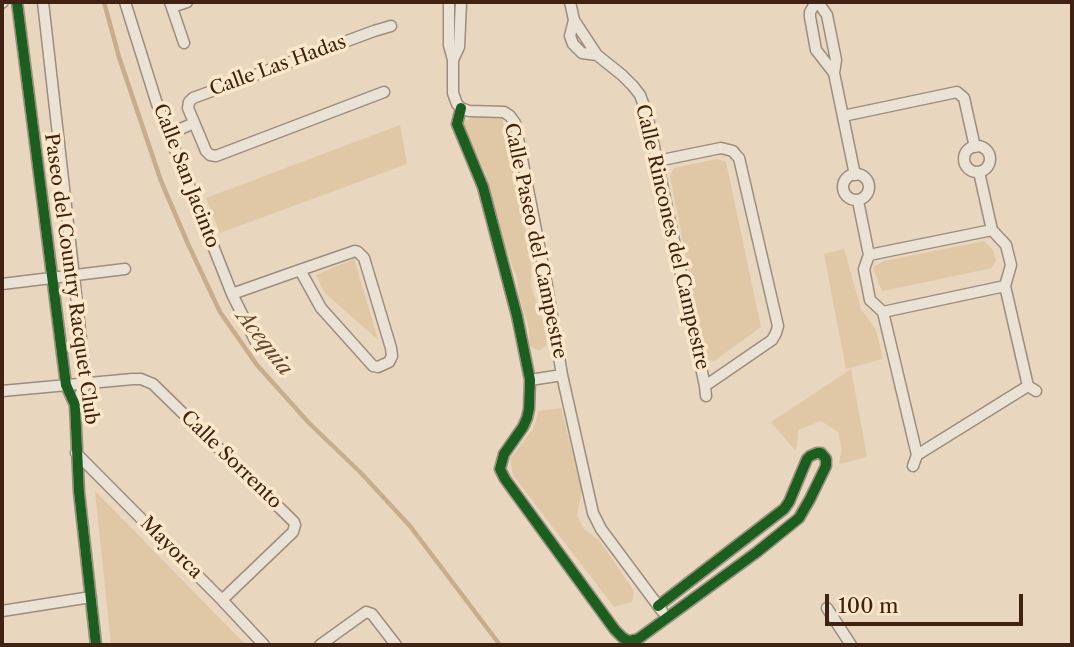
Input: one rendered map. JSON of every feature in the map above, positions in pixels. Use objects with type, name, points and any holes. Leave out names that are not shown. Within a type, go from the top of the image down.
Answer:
[{"type":"street","name":"Paseo del Country Racquet Club","points":[[17,2],[66,385],[75,405],[79,492],[96,645]]},
{"type":"street","name":"Paseo del Country Racquet Club","points":[[43,2],[86,383],[75,405]]},
{"type":"street","name":"Calle San Jacinto","points":[[125,2],[157,104],[232,294],[258,346]]},
{"type":"street","points":[[184,43],[171,5],[187,2]]},
{"type":"street","name":"Calle Paseo del Campestre","points":[[449,2],[458,47],[453,60],[453,93],[457,103],[469,111],[504,112],[515,123],[562,375],[593,513],[601,529],[667,617]]},
{"type":"street","name":"Calle Paseo del Campestre","points":[[454,24],[461,2]]},
{"type":"street","name":"Calle Rincones del Campestre","points":[[570,2],[574,20],[597,55],[634,86],[647,114],[657,161],[706,391],[772,340],[778,326],[739,158],[733,151],[721,148],[657,161]]},
{"type":"street","points":[[834,74],[816,50],[810,12],[817,2],[827,15],[836,60],[834,74],[855,174]]},
{"type":"street","name":"Calle Las Hadas","points":[[194,124],[188,108],[188,103],[193,98],[391,26]]},
{"type":"street","points":[[169,134],[194,124],[206,151],[216,156],[384,92]]},
{"type":"street","points":[[843,116],[957,92],[964,98],[975,147]]},
{"type":"street","name":"Calle Paseo del Campestre","points":[[461,108],[457,124],[483,187],[517,316],[530,380],[527,418],[504,454],[502,474],[623,638],[629,641],[638,639],[799,518],[826,466],[826,459],[824,455],[817,453],[807,459],[796,488],[784,509],[658,606]]},
{"type":"street","points":[[975,147],[984,148],[990,158],[987,167],[979,172],[971,171],[965,162],[967,152],[975,147]]},
{"type":"street","points":[[858,201],[869,255],[864,269],[870,300],[883,312],[915,461],[1032,388],[1005,286],[1011,265],[1006,245],[992,230],[979,172]]},
{"type":"street","points":[[855,174],[866,178],[870,188],[866,197],[858,201],[846,196],[843,189],[848,177],[855,174]]},
{"type":"street","points":[[869,255],[992,230]]},
{"type":"street","points":[[232,294],[300,270],[355,251],[364,258],[391,348],[388,362],[378,367],[373,366],[321,308],[300,270]]},
{"type":"street","points":[[2,285],[125,270]]},
{"type":"street","points":[[883,312],[1005,286]]},
{"type":"street","name":"Calle Paseo del Campestre","points":[[530,380],[562,375]]},
{"type":"street","name":"Calle Sorrento","points":[[2,391],[141,379],[153,384],[295,525],[293,532],[222,600]]},
{"type":"street","name":"Mayorca","points":[[76,453],[264,645]]},
{"type":"street","points":[[747,539],[757,552]]},
{"type":"street","points":[[2,611],[91,597]]},
{"type":"street","points":[[827,608],[851,645]]},
{"type":"street","points":[[320,645],[366,611],[372,614],[396,645]]},
{"type":"shaded area","points":[[502,117],[531,251],[531,286],[544,325],[547,345],[539,351],[530,346],[529,329],[519,296],[517,278],[503,241],[486,175],[462,122],[471,118]]},
{"type":"shaded area","points":[[400,125],[407,164],[220,233],[206,198]]},
{"type":"shaded area","points":[[717,159],[726,162],[761,327],[714,361],[706,359],[670,176],[674,168]]},
{"type":"shaded area","points":[[984,241],[993,250],[996,260],[992,268],[883,291],[873,267],[884,261]]},
{"type":"shaded area","points":[[844,249],[861,309],[876,330],[883,359],[846,369],[824,254]]},
{"type":"shaded area","points":[[354,259],[378,340],[324,292],[316,275]]},
{"type":"shaded area","points":[[851,369],[867,457],[839,464],[842,449],[838,432],[821,421],[798,430],[795,450],[771,422]]},
{"type":"shaded area","points":[[561,408],[582,490],[577,515],[584,529],[599,540],[634,591],[632,602],[614,607],[513,475],[510,459],[533,429],[539,411]]},
{"type":"shaded area","points":[[95,491],[246,645],[111,645]]},
{"type":"waterway","name":"Acequia","points":[[104,2],[119,57],[161,181],[220,312],[257,365],[309,423],[361,473],[410,526],[500,645]]},
{"type":"cycle path","points":[[17,2],[66,385],[75,405],[79,492],[96,645]]},
{"type":"cycle path","points":[[461,108],[457,124],[483,187],[517,316],[530,380],[527,418],[504,454],[500,469],[623,638],[629,641],[638,639],[799,518],[826,466],[826,459],[821,453],[810,456],[784,509],[658,606]]}]
